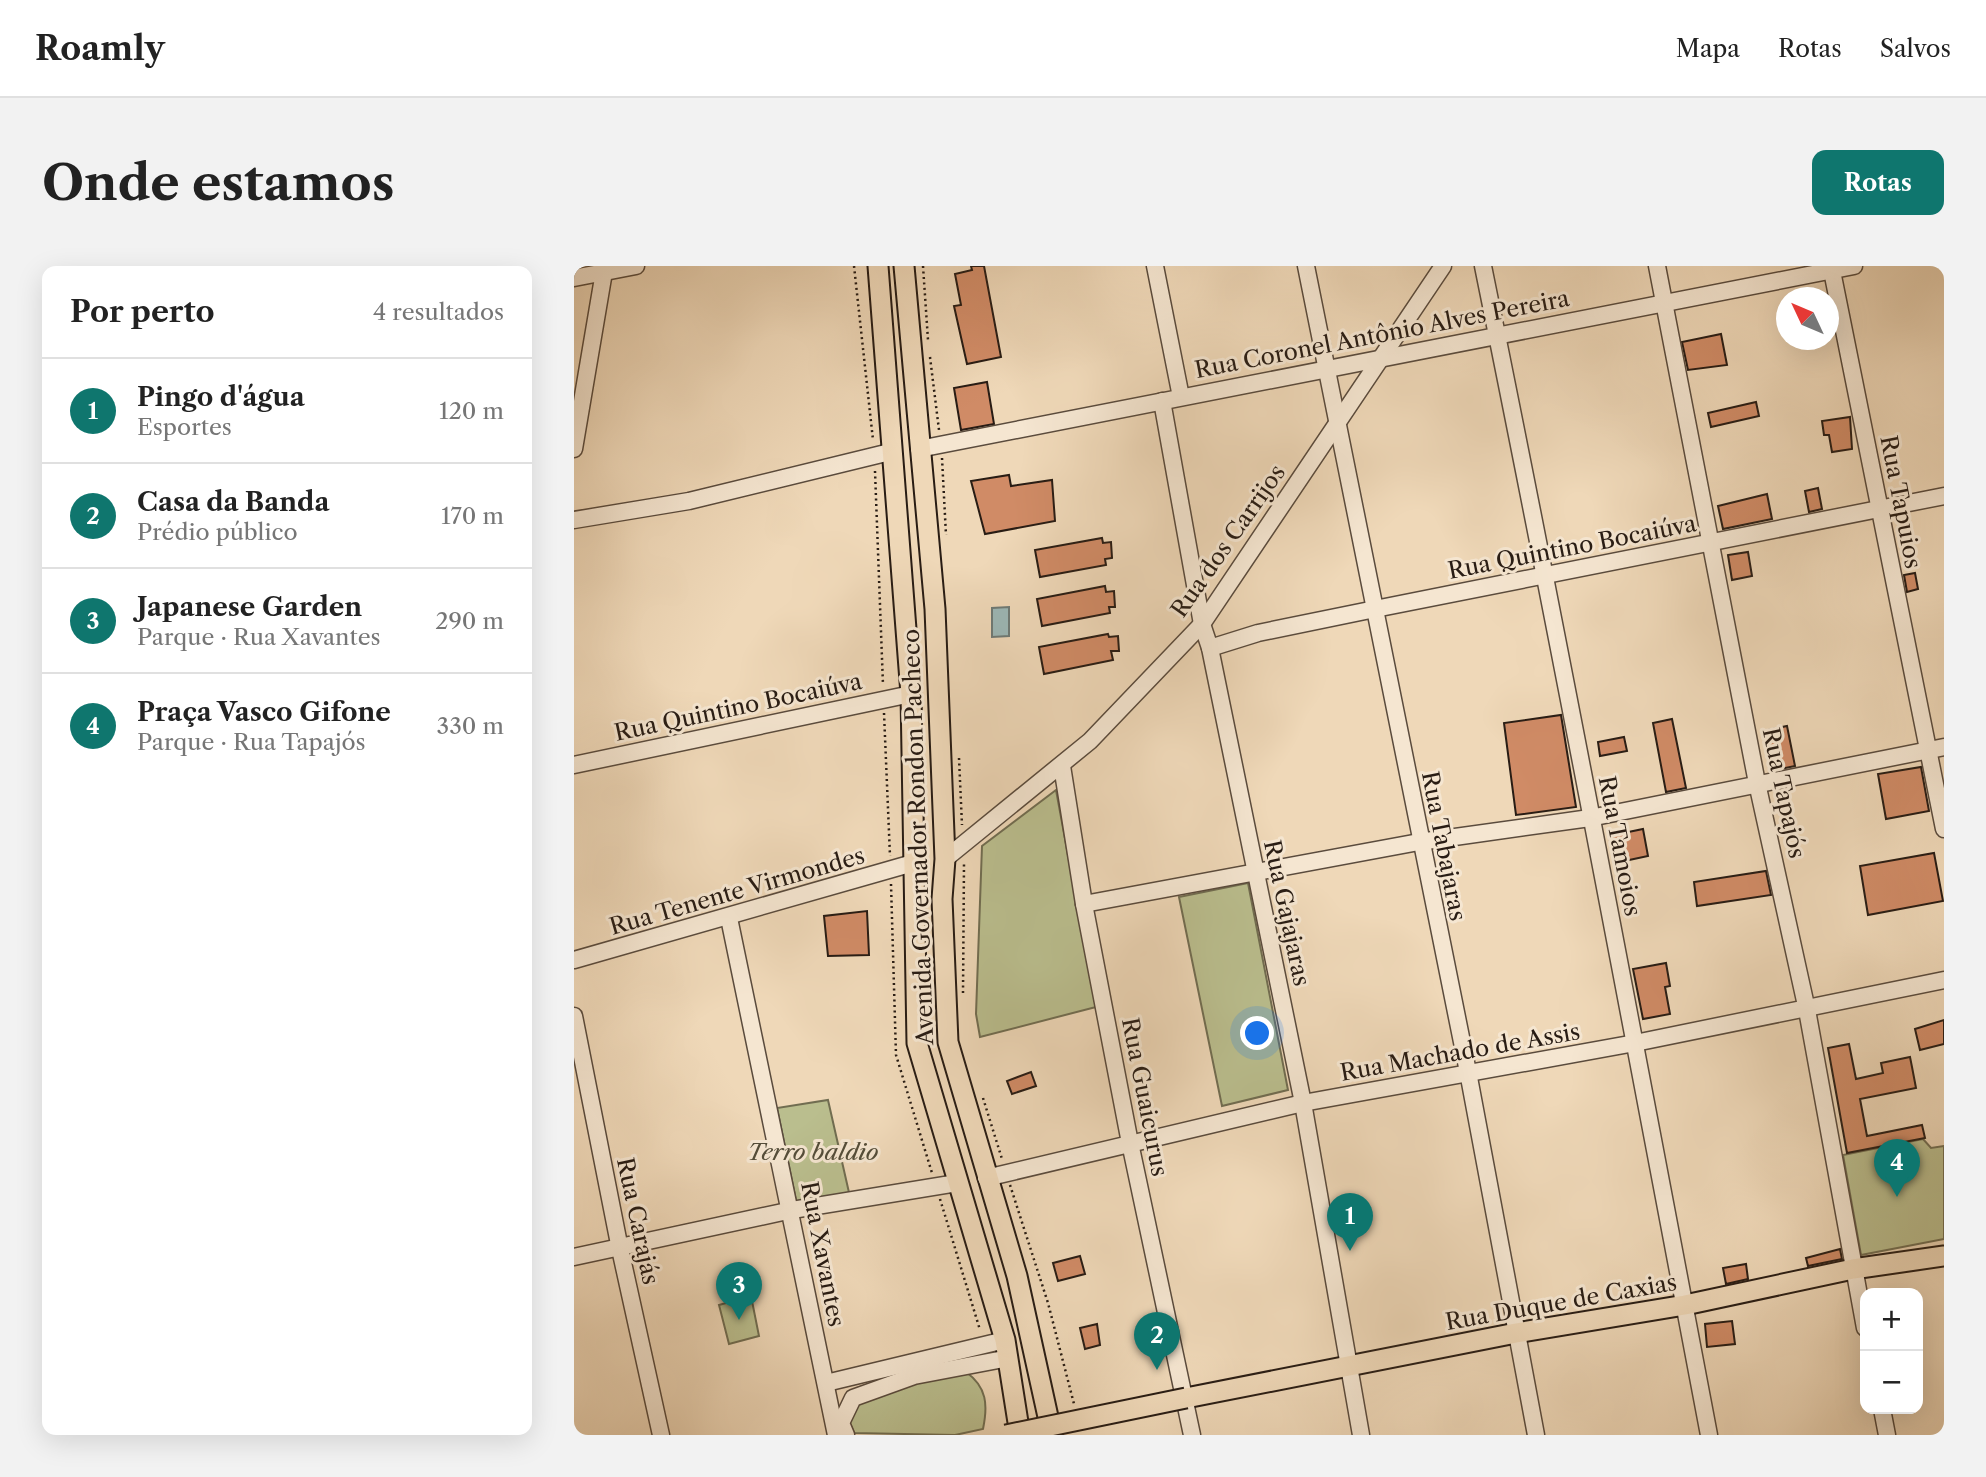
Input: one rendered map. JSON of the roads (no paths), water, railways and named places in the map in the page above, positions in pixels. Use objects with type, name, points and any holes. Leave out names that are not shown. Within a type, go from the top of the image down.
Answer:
[{"type":"main road","name":"Avenida Governador Rondon Pacheco","points":[[878,266],[890,452],[911,694],[917,1043],[1007,1349],[1020,1435]]},
{"type":"main road","name":"Avenida Governador Rondon Pacheco","points":[[904,266],[934,609],[945,859],[942,899],[946,1032],[986,1178],[1017,1276],[1052,1435]]},
{"type":"main road","name":"Rua Duque de Caxias","points":[[1006,1435],[1348,1365],[1685,1305],[1853,1269],[1944,1256]]},
{"type":"street","points":[[574,278],[605,269],[636,266]]},
{"type":"street","points":[[1155,266],[1181,397]]},
{"type":"street","name":"Rua Tabajaras","points":[[1306,266],[1376,609],[1419,842],[1468,1072],[1536,1435]]},
{"type":"street","name":"Rua dos Carrijos","points":[[945,859],[1090,741],[1202,624],[1443,266]]},
{"type":"street","name":"Rua Tamoios","points":[[1483,266],[1565,671],[1590,818],[1709,1435]]},
{"type":"street","name":"Rua Tapajós","points":[[1657,266],[1757,783],[1807,1010],[1860,1303]]},
{"type":"street","name":"Rua Coronel Antônio Alves Pereira","points":[[919,449],[1496,338],[1832,268],[1854,266]]},
{"type":"street","name":"Rua Tapuios","points":[[1832,268],[1840,295],[1879,510],[1936,748],[1944,829]]},
{"type":"street","points":[[574,449],[605,269]]},
{"type":"street","name":"Rua Gajajaras","points":[[1162,401],[1202,624],[1210,648],[1303,1103],[1361,1435]]},
{"type":"street","points":[[574,520],[688,501],[890,452]]},
{"type":"street","name":"Rua Quintino Bocaiúva","points":[[1210,648],[1258,633],[1944,495]]},
{"type":"street","name":"Rua Quintino Bocaiúva","points":[[574,765],[911,694]]},
{"type":"street","points":[[1084,904],[1419,842],[1590,818],[1936,748]]},
{"type":"street","name":"Rua Guaicurus","points":[[1062,766],[1084,904],[1130,1143],[1192,1435]]},
{"type":"street","name":"Rua Tenente Virmondes","points":[[574,960],[729,918],[912,863]]},
{"type":"street","name":"Rua Xavantes","points":[[729,918],[792,1210],[836,1435]]},
{"type":"street","name":"Rua Machado de Assis","points":[[986,1178],[1303,1103],[1807,1010],[1944,980]]},
{"type":"street","name":"Rua Carajás","points":[[574,1016],[620,1249],[661,1435]]},
{"type":"street","points":[[574,1258],[792,1210],[957,1183]]},
{"type":"street","points":[[826,1383],[1007,1349]]},
{"type":"street","points":[[846,1435],[841,1423],[853,1398],[914,1376],[1007,1349]]},
{"type":"street","points":[[1883,1414],[1887,1435]]},
{"type":"water","points":[[1009,607],[1009,636],[992,637],[992,608]]},
{"type":"place","name":"Praça Vasco Gifone","points":[[1897,1197]]},
{"type":"place","name":"Pingo d'água","points":[[1350,1251]]},
{"type":"place","name":"Japanese Garden","points":[[739,1320]]},
{"type":"place","name":"Casa da Banda","points":[[1157,1370]]},
{"type":"park label","name":"Terro baldio","points":[[813,1152]]}]
